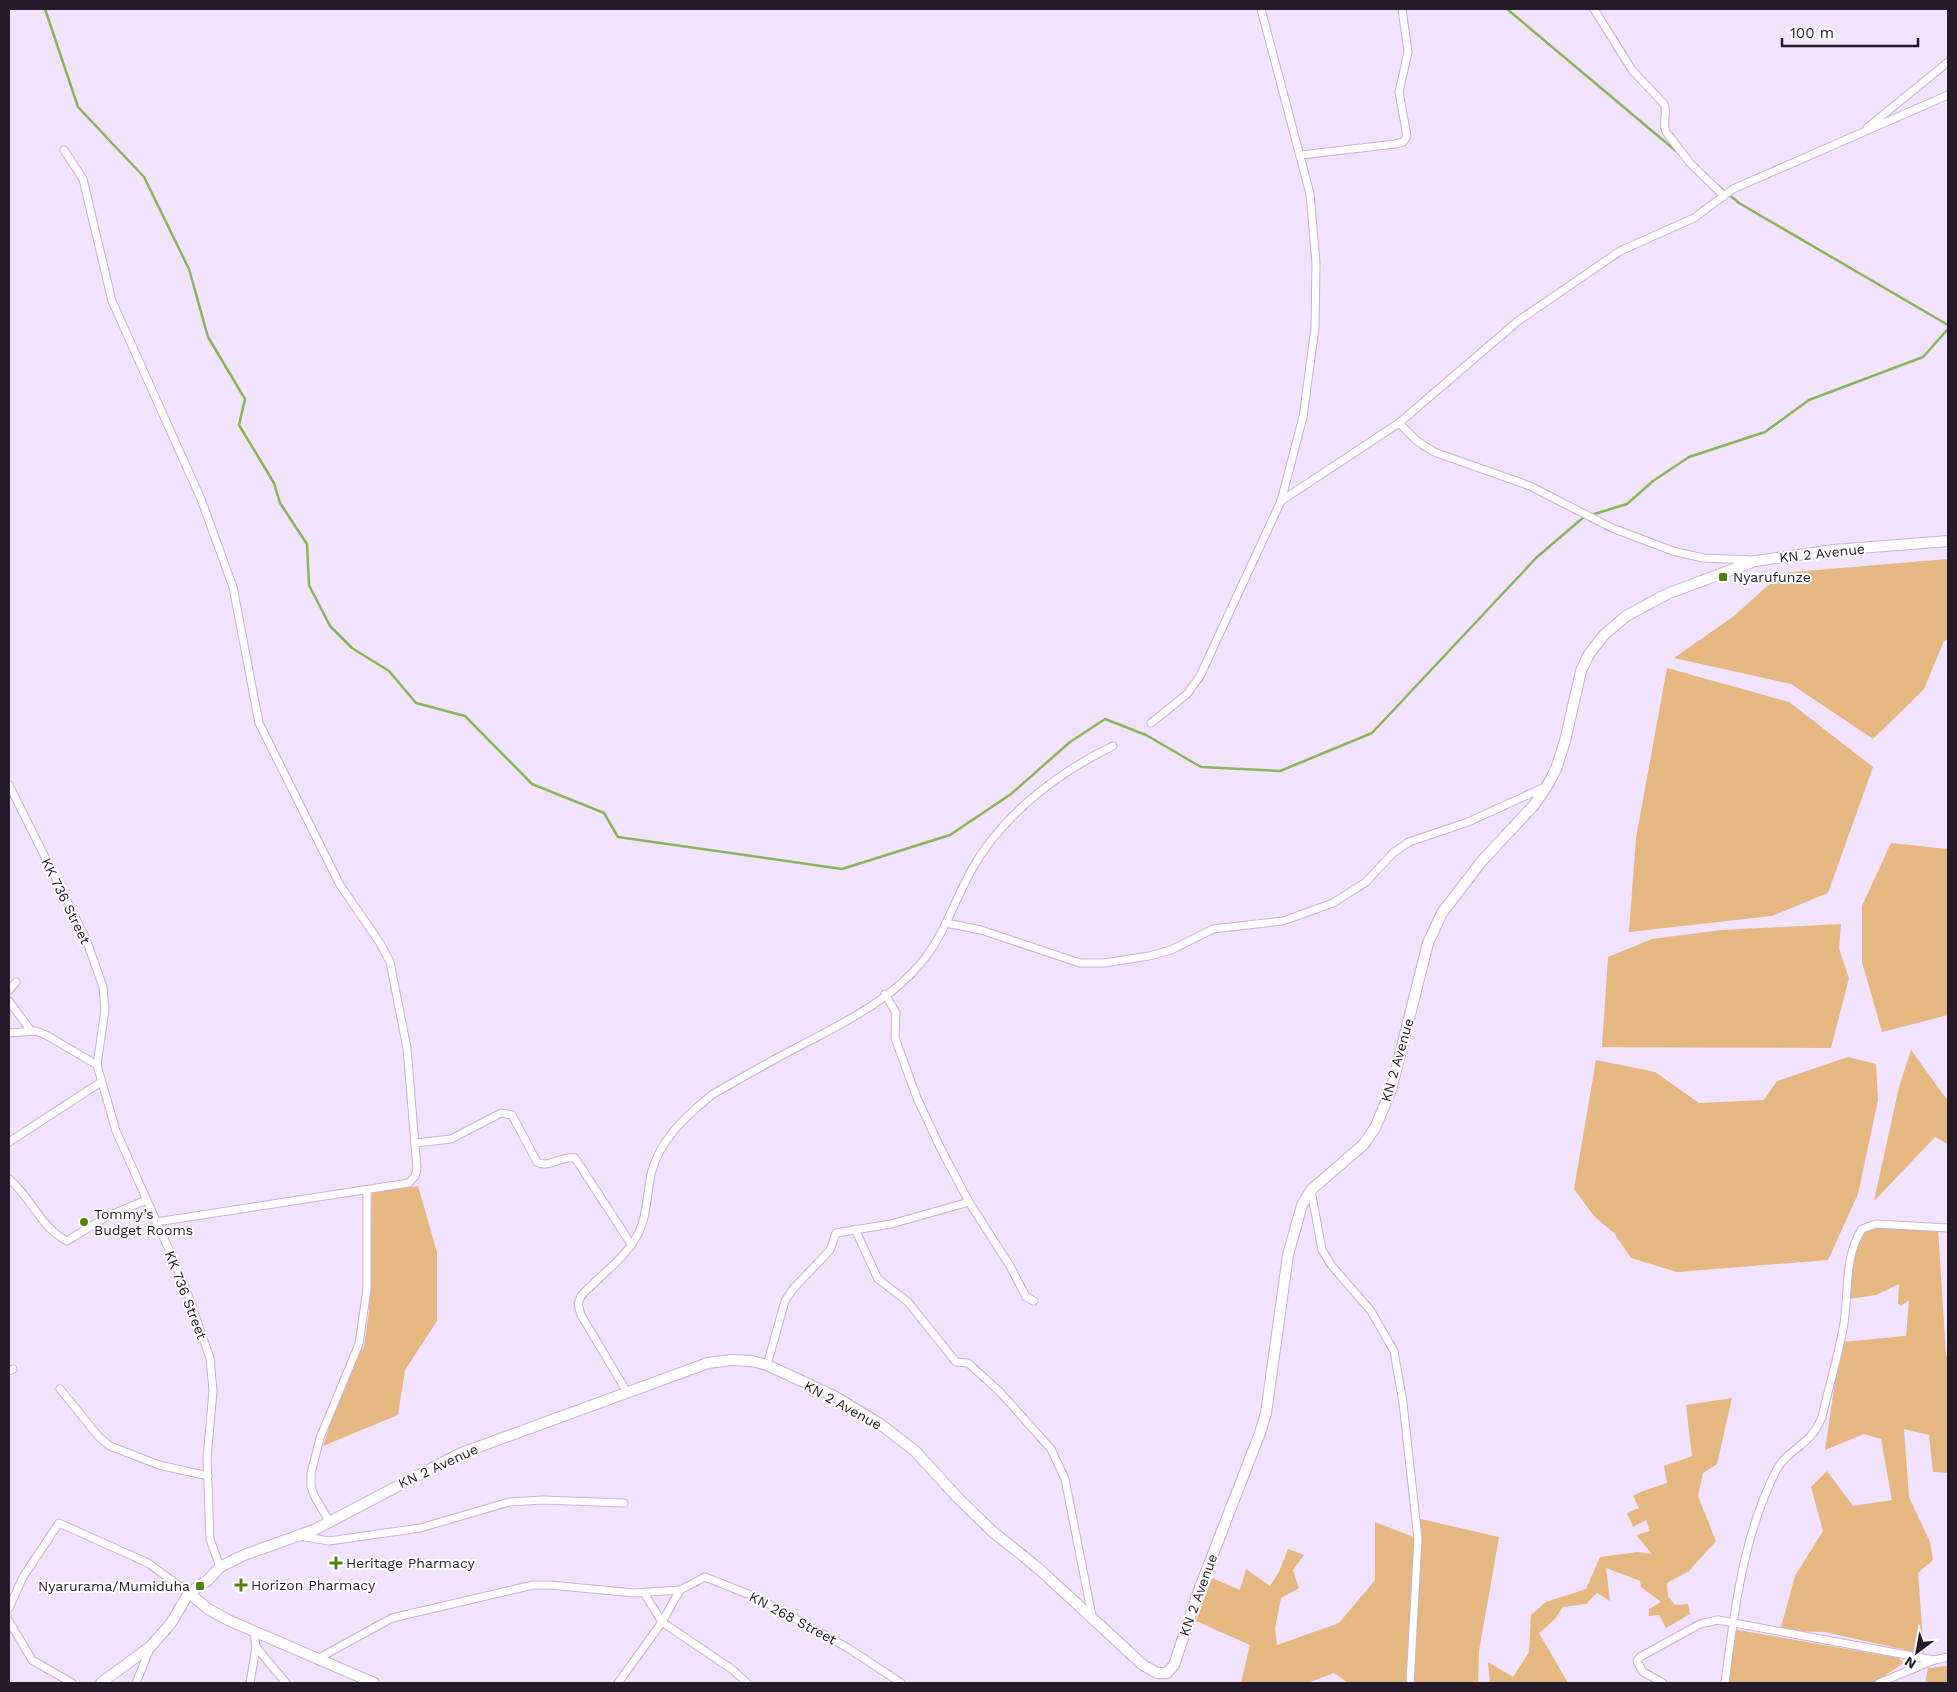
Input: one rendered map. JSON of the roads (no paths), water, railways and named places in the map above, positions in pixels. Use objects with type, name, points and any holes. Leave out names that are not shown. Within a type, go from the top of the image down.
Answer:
[{"type":"main road","name":"KN 2 Avenue","points":[[190,1593],[208,1580],[220,1567],[244,1556],[300,1536],[459,1454],[708,1363],[731,1360],[752,1361],[767,1365],[834,1396],[880,1424],[915,1451],[985,1524],[1092,1616],[1150,1669],[1157,1673],[1167,1673],[1174,1665],[1199,1590],[1266,1413],[1288,1255],[1297,1218],[1311,1190],[1363,1144],[1375,1128],[1391,1090],[1428,943],[1442,913],[1481,862],[1534,805],[1547,786],[1556,769],[1565,741],[1581,671],[1589,654],[1604,635],[1626,616],[1667,594],[1755,560],[1834,550],[1948,541]]},
{"type":"main road","points":[[101,1683],[151,1646],[171,1623],[190,1593],[208,1609],[254,1632],[319,1658],[362,1681],[374,1683]]},
{"type":"street","points":[[1151,723],[1187,694],[1200,676],[1282,501],[1303,417],[1316,328],[1316,262],[1311,204],[1301,155],[1261,9]]},
{"type":"street","points":[[1301,155],[1395,144],[1402,142],[1407,136],[1399,92],[1408,52],[1402,9]]},
{"type":"street","points":[[1594,9],[1632,70],[1664,104],[1666,112],[1664,128],[1666,132],[1690,163],[1724,196]]},
{"type":"street","points":[[1859,134],[1948,62]]},
{"type":"street","points":[[1282,501],[1399,423],[1518,321],[1620,251],[1694,218],[1733,189],[1948,95]]},
{"type":"street","points":[[64,150],[83,178],[112,301],[201,499],[233,587],[259,723],[340,885],[380,943],[390,962],[407,1048],[417,1169],[415,1176],[409,1183],[156,1222]]},
{"type":"street","points":[[1399,423],[1417,441],[1434,452],[1530,486],[1630,534],[1673,551],[1703,558],[1755,560]]},
{"type":"street","points":[[627,1392],[581,1315],[578,1304],[581,1296],[631,1244],[643,1223],[651,1175],[663,1144],[696,1108],[713,1094],[862,1012],[896,988],[925,958],[946,923],[970,872],[985,847],[1002,825],[1088,758],[1113,746]]},
{"type":"street","name":"KK 736 Street","points":[[9,785],[86,939],[103,987],[105,1010],[96,1065],[116,1131],[183,1281],[210,1358],[213,1391],[207,1458],[210,1539],[220,1567]]},
{"type":"street","points":[[946,923],[981,930],[1080,963],[1104,963],[1149,956],[1171,950],[1213,929],[1283,921],[1333,903],[1366,882],[1393,853],[1409,842],[1468,822],[1547,786]]},
{"type":"street","points":[[9,990],[16,982]]},
{"type":"street","points":[[885,994],[896,1014],[895,1038],[917,1098],[969,1202],[1010,1266],[1026,1297],[1034,1301]]},
{"type":"street","points":[[9,1001],[31,1031]]},
{"type":"street","points":[[9,1033],[31,1031],[48,1036],[96,1065]]},
{"type":"street","points":[[9,1142],[102,1082]]},
{"type":"street","points":[[415,1143],[451,1139],[501,1113],[512,1115],[537,1162],[544,1164],[568,1157],[575,1158],[631,1244]]},
{"type":"street","points":[[9,1178],[20,1188],[42,1221],[67,1241],[106,1217],[146,1200]]},
{"type":"street","points":[[329,1521],[311,1487],[311,1473],[320,1438],[359,1344],[367,1289],[368,1190]]},
{"type":"street","points":[[1311,1190],[1322,1250],[1332,1266],[1371,1311],[1394,1351],[1403,1403],[1418,1539],[1410,1683]]},
{"type":"street","points":[[767,1365],[780,1312],[792,1289],[830,1250],[836,1233],[891,1224],[969,1202]]},
{"type":"street","points":[[1725,1683],[1733,1622],[1749,1544],[1776,1471],[1782,1461],[1808,1441],[1817,1430],[1822,1417],[1844,1323],[1848,1271],[1857,1237],[1862,1229],[1876,1224],[1948,1228]]},
{"type":"street","points":[[855,1229],[878,1279],[908,1302],[956,1362],[968,1363],[1000,1392],[1051,1449],[1065,1479],[1092,1616]]},
{"type":"street","points":[[60,1389],[99,1437],[110,1446],[159,1466],[208,1476]]},
{"type":"street","points":[[300,1536],[329,1541],[420,1528],[509,1502],[543,1500],[624,1503]]},
{"type":"street","points":[[9,1608],[23,1577],[59,1522],[148,1563],[190,1593]]},
{"type":"street","name":"KN 268 Street","points":[[680,1590],[705,1577],[725,1583],[758,1598],[848,1648],[900,1683]]},
{"type":"street","points":[[319,1658],[392,1618],[532,1585],[644,1593],[680,1590]]},
{"type":"street","points":[[618,1683],[662,1622],[680,1590]]},
{"type":"street","points":[[644,1593],[662,1622],[733,1670],[747,1683]]},
{"type":"street","points":[[1662,1683],[1643,1672],[1637,1661],[1640,1657],[1700,1624],[1718,1620],[1934,1660]]},
{"type":"street","points":[[9,1621],[32,1660],[72,1683]]},
{"type":"street","points":[[250,1683],[256,1647],[254,1632]]},
{"type":"street","points":[[136,1683],[151,1646]]},
{"type":"street","points":[[256,1647],[286,1683]]},
{"type":"street","points":[[1878,1683],[1934,1660],[1948,1657]]},
{"type":"waterway","points":[[45,9],[78,107],[144,177],[189,269],[208,337],[245,399],[239,425],[274,483],[280,503],[307,544],[309,585],[330,626],[352,648],[389,671],[416,703],[465,716],[532,784],[604,813],[618,837],[842,869],[950,835],[1011,794],[1070,742],[1105,719],[1146,735],[1201,767],[1280,771],[1372,733],[1537,557],[1585,516]]},
{"type":"waterway","points":[[1507,9],[1676,151]]},
{"type":"waterway","points":[[1717,185],[1739,203],[1948,325]]},
{"type":"waterway","points":[[1591,515],[1627,504],[1653,481],[1689,457],[1765,432],[1809,400],[1923,357],[1948,329]]},
{"type":"place","name":"Nyarufunze","points":[[1723,577]]},
{"type":"place","name":"Tommy’s Budget Rooms","points":[[84,1222]]},
{"type":"place","name":"Heritage Pharmacy","points":[[336,1563]]},
{"type":"place","name":"Horizon Pharmacy","points":[[241,1585]]},
{"type":"place","name":"Nyarurama/Mumiduha","points":[[200,1586]]}]
